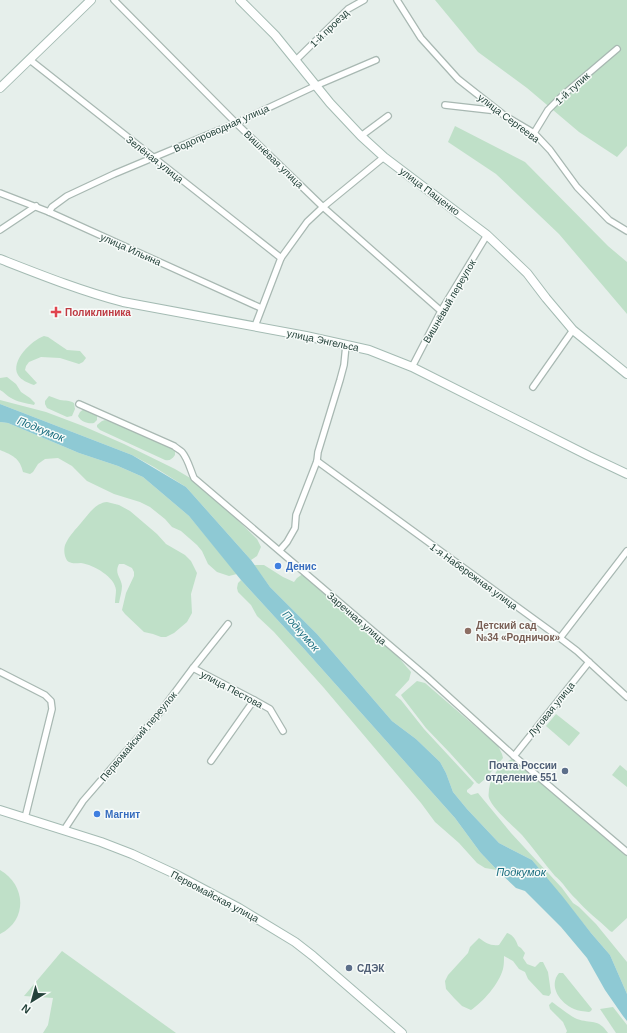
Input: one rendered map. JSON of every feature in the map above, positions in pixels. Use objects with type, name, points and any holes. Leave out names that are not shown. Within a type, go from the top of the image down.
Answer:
[{"type":"street","points":[[0,88],[91,0]]},
{"type":"street","name":"Вишнёвая улица","points":[[114,0],[236,124],[323,207],[441,311]]},
{"type":"street","name":"улица Пащенко","points":[[240,0],[275,35],[315,86],[361,136],[384,157],[488,235],[527,273],[573,330],[627,374]]},
{"type":"street","name":"1-й проезд","points":[[296,60],[348,9],[364,0]]},
{"type":"street","name":"улица Сергеева","points":[[397,0],[421,38],[458,79],[498,111],[534,134],[550,150],[577,188],[609,220],[627,231]]},
{"type":"street","name":"1-й тупик","points":[[534,134],[548,110],[563,95],[617,49]]},
{"type":"street","name":"Зелёная улица","points":[[30,60],[281,258]]},
{"type":"street","name":"Водопроводная улица","points":[[49,212],[52,207],[67,196],[114,174],[236,124],[315,86],[376,60]]},
{"type":"street","points":[[444,105],[498,111]]},
{"type":"street","points":[[361,136],[388,116]]},
{"type":"street","points":[[255,326],[281,258],[307,222],[384,157]]},
{"type":"street","name":"улица Ильина","points":[[0,193],[36,206],[261,308]]},
{"type":"street","points":[[0,230],[36,206]]},
{"type":"street","name":"Вишнёвый переулок","points":[[412,367],[441,311],[488,235]]},
{"type":"street","name":"улица Энгельса","points":[[0,259],[91,293],[123,302],[255,326],[369,350],[412,367],[627,474]]},
{"type":"street","points":[[533,387],[573,330]]},
{"type":"street","points":[[280,550],[287,542],[295,528],[296,515],[317,461],[342,372],[346,345]]},
{"type":"street","name":"Заречная улица","points":[[79,404],[174,446],[188,460],[194,478],[280,550],[514,756],[627,852]]},
{"type":"street","name":"1-я Набережная улица","points":[[317,461],[560,638],[577,651],[627,697]]},
{"type":"street","points":[[560,638],[626,554]]},
{"type":"street","name":"Первомайский переулок","points":[[64,830],[83,801],[161,711],[228,624]]},
{"type":"street","name":"Луговая улица","points":[[514,756],[589,662]]},
{"type":"street","name":"улица Пестова","points":[[193,668],[270,709],[283,732]]},
{"type":"street","points":[[0,672],[45,695],[51,701],[52,709],[25,818]]},
{"type":"street","points":[[211,761],[254,700]]},
{"type":"street","name":"Первомайская улица","points":[[0,810],[101,842],[132,854],[175,874],[239,908],[295,942],[310,953],[402,1033]]},
{"type":"green space","points":[[435,0],[627,0],[627,146],[617,157],[579,132],[527,88],[478,52]]},
{"type":"green space","points":[[455,126],[525,162],[608,246],[627,262],[627,314],[559,234],[496,174],[448,142]]},
{"type":"green space","points":[[44,336],[48,337],[67,350],[80,351],[86,358],[79,364],[60,358],[41,357],[29,362],[25,370],[37,383],[34,385],[19,377],[16,369],[17,364],[28,346]]},
{"type":"green space","points":[[7,377],[16,384],[21,392],[35,403],[34,405],[13,399],[0,390],[0,378]]},
{"type":"green space","points":[[49,396],[74,403],[75,409],[72,416],[67,417],[47,408],[45,401]]},
{"type":"green space","points":[[0,400],[46,412],[83,426],[175,469],[197,482],[257,539],[261,547],[257,556],[251,560],[186,487],[154,467],[132,455],[0,404]]},
{"type":"green space","points":[[85,408],[97,416],[97,420],[94,423],[85,422],[78,416]]},
{"type":"green space","points":[[105,420],[169,445],[175,451],[175,455],[171,459],[165,460],[100,430],[97,425]]},
{"type":"green space","points":[[0,422],[8,423],[79,453],[118,466],[143,477],[189,516],[237,574],[229,576],[217,572],[208,564],[202,551],[197,545],[181,531],[172,527],[165,519],[150,507],[140,502],[114,494],[87,481],[72,466],[58,458],[45,459],[38,464],[30,474],[23,472],[18,460],[0,450]]},
{"type":"green space","points":[[107,502],[119,505],[130,511],[157,534],[166,544],[185,555],[191,561],[197,573],[191,594],[192,613],[187,622],[174,633],[166,637],[144,632],[122,610],[126,593],[134,576],[132,568],[124,564],[119,564],[117,573],[122,588],[119,603],[115,603],[115,585],[108,576],[92,566],[81,563],[70,563],[67,561],[64,548],[67,540],[92,510]]},
{"type":"green space","points":[[254,565],[264,565],[294,582],[304,573],[393,651],[411,672],[409,680],[395,695],[474,783],[467,790],[467,792],[471,795],[478,793],[511,833],[562,888],[573,903],[596,924],[627,962],[627,994],[610,955],[532,860],[499,843],[453,792],[440,762],[416,739],[392,721],[317,634],[270,587]]},
{"type":"green space","points":[[241,580],[455,818],[480,852],[497,870],[485,868],[477,863],[459,843],[435,822],[421,803],[324,688],[274,632],[257,616],[251,605],[238,592],[238,583]]},
{"type":"green space","points":[[417,681],[425,683],[498,746],[503,758],[479,784],[426,728],[401,695]]},
{"type":"green space","points":[[556,714],[580,733],[569,746],[546,726]]},
{"type":"green space","points":[[512,759],[627,856],[627,918],[612,932],[573,896],[522,835],[491,802],[489,798],[490,784],[500,767]]},
{"type":"green space","points":[[620,765],[627,771],[627,787],[612,775]]},
{"type":"green space","points":[[0,870],[9,876],[15,884],[19,893],[20,902],[19,912],[15,920],[9,928],[0,934]]},
{"type":"green space","points":[[507,933],[513,936],[518,946],[525,953],[523,958],[527,964],[535,967],[540,962],[543,962],[548,972],[551,993],[549,996],[543,995],[528,979],[525,972],[519,969],[513,961],[504,956],[501,975],[490,992],[471,1010],[462,1006],[446,989],[445,981],[448,975],[468,953],[470,947],[479,938],[488,944],[499,945]]},
{"type":"green space","points":[[62,951],[176,1033],[43,1033],[48,1025],[53,998],[24,996]]},
{"type":"green space","points":[[559,973],[563,973],[592,1009],[591,1011],[576,1010],[564,1003],[555,989],[556,978]]},
{"type":"green space","points":[[552,1002],[577,1019],[594,1022],[601,1025],[608,1033],[566,1033],[567,1031],[563,1022],[550,1009],[549,1005]]},
{"type":"green space","points":[[613,1007],[627,1025],[627,1033],[616,1033],[600,1009]]},
{"type":"water","name":"Подкумок","points":[[0,404],[132,455],[186,487],[251,560],[270,587],[317,634],[392,721],[416,739],[440,762],[453,792],[467,809],[499,843],[532,860],[563,897],[610,955],[627,994],[627,1021],[605,990],[587,958],[561,927],[525,891],[516,888],[480,852],[455,818],[241,580],[189,516],[143,477],[118,466],[79,453],[8,423],[0,422]]},
{"type":"place","name":"Поликлиника","points":[[56,312]]},
{"type":"place","name":"Денис","points":[[278,566]]},
{"type":"place","name":"Детский сад №34 «Родничок»","points":[[468,631]]},
{"type":"place","name":"Почта России отделение 551","points":[[565,771]]},
{"type":"place","name":"Магнит","points":[[97,814]]},
{"type":"place","name":"СДЭК","points":[[349,968]]}]
